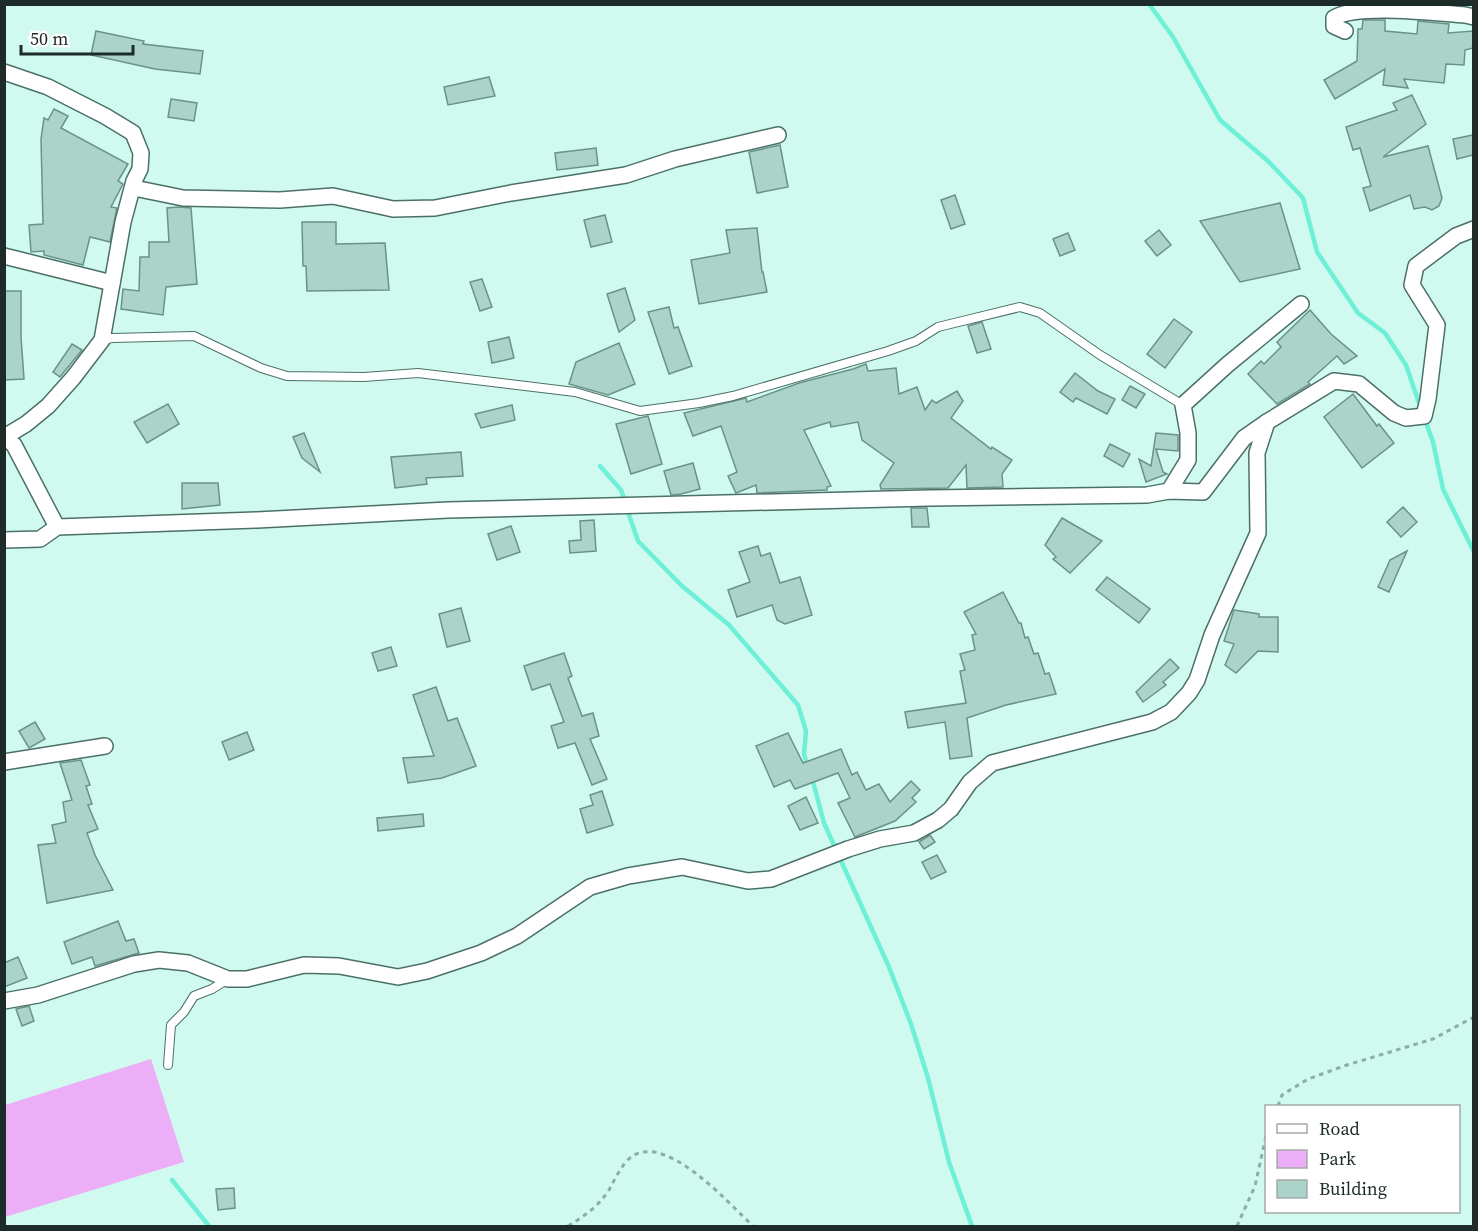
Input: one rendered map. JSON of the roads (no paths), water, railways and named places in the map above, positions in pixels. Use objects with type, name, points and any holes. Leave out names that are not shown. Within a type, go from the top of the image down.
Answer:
[{"type":"street","points":[[1345,31],[1334,26],[1334,18],[1342,13],[1361,9],[1473,17]]},
{"type":"street","points":[[4,72],[48,87],[134,133],[141,153],[140,169],[123,222],[102,340],[74,378],[48,406],[27,424],[5,436],[14,445],[57,527]]},
{"type":"street","points":[[134,188],[183,198],[280,200],[333,196],[393,209],[435,208],[511,193],[627,175],[675,159],[778,135]]},
{"type":"street","points":[[4,540],[39,539],[57,527],[448,510],[1147,495],[1169,491],[1203,492],[1245,438],[1334,381],[1359,384],[1394,413],[1406,418],[1424,416],[1437,325],[1412,285],[1416,266],[1456,236],[1473,229]]},
{"type":"street","points":[[4,256],[112,283]]},
{"type":"street","points":[[1169,491],[1188,460],[1188,433],[1183,405],[1301,304]]},
{"type":"street","points":[[4,1001],[38,995],[134,964],[159,960],[188,963],[228,979],[247,979],[304,965],[339,966],[398,977],[427,971],[481,953],[517,936],[590,887],[639,874],[682,867],[748,881],[771,879],[879,839],[914,833],[938,820],[951,809],[970,782],[992,763],[1152,722],[1171,712],[1189,693],[1197,680],[1212,635],[1258,533],[1257,453],[1267,422]]},
{"type":"street","points":[[4,762],[105,746]]},
{"type":"lane","points":[[102,340],[194,336],[261,368],[287,376],[418,374],[575,392],[639,411],[733,396],[888,351],[916,341],[938,327],[1020,307],[1040,313],[1100,355],[1183,405]]},
{"type":"lane","points":[[168,1065],[171,1025],[184,1012],[194,996],[228,979]]},
{"type":"waterway","points":[[1149,4],[1173,37],[1220,120],[1269,162],[1303,198],[1317,252],[1358,313],[1385,333],[1406,365],[1420,406]]},
{"type":"waterway","points":[[1424,417],[1433,442],[1443,489],[1474,552]]},
{"type":"waterway","points":[[600,466],[621,490],[625,501]]},
{"type":"waterway","points":[[627,509],[638,541],[682,586],[729,625],[798,705],[806,731],[804,754],[808,768]]},
{"type":"waterway","points":[[812,778],[824,823],[889,967],[911,1024],[928,1078],[949,1162],[972,1226]]},
{"type":"waterway","points":[[172,1180],[209,1226]]}]
